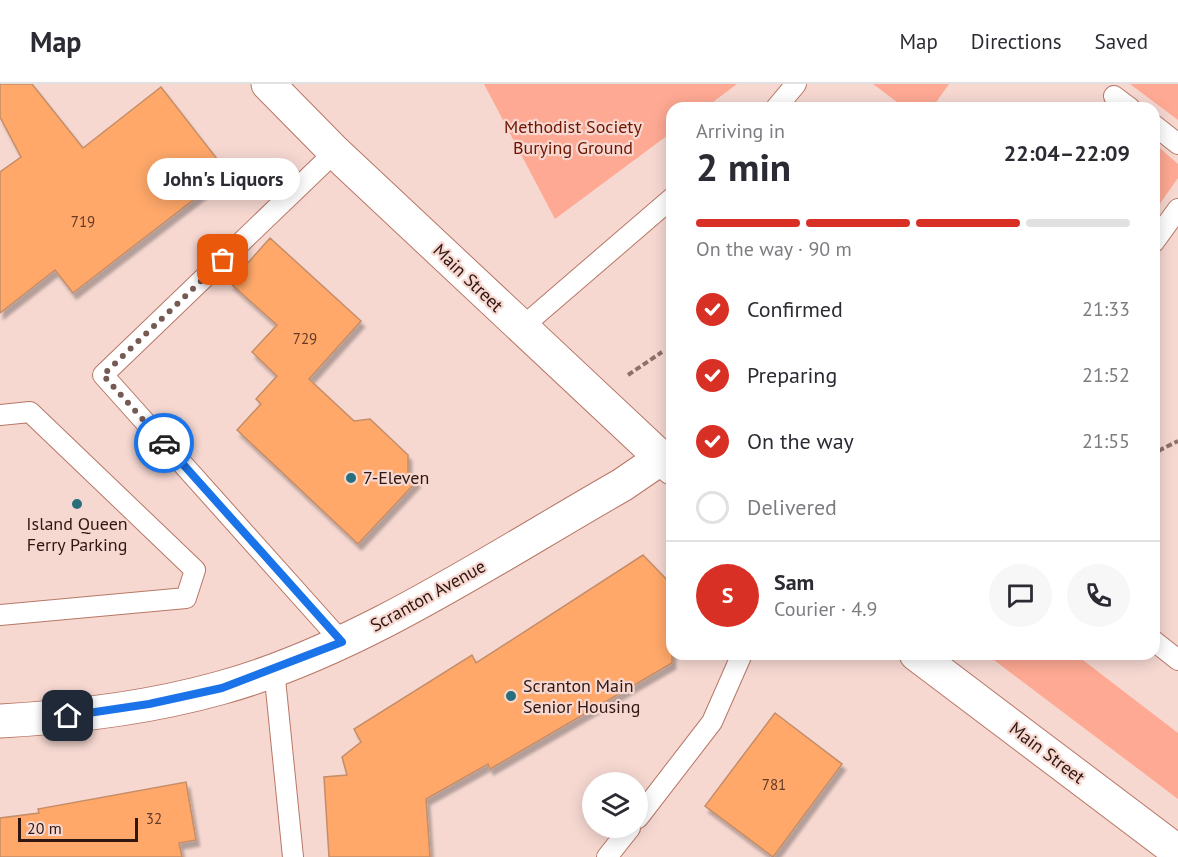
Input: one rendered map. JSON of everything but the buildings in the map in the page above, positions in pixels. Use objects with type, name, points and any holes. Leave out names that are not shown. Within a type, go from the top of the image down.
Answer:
[{"type":"main road","name":"Main Street","points":[[268,84],[335,152],[521,328],[666,457]]},
{"type":"main road","name":"Scranton Avenue","points":[[0,721],[68,716],[149,704],[222,688],[274,669],[342,642],[502,555],[666,460]]},
{"type":"main road","name":"Main Street","points":[[924,660],[1166,850]]},
{"type":"lane","points":[[781,102],[796,84]]},
{"type":"lane","points":[[1114,96],[1122,102]]},
{"type":"lane","points":[[1160,130],[1178,144]]},
{"type":"lane","points":[[335,152],[103,375],[342,642]]},
{"type":"lane","points":[[521,328],[666,203]]},
{"type":"lane","points":[[1160,234],[1178,209]]},
{"type":"lane","points":[[0,415],[30,412],[195,570],[186,598],[0,615]]},
{"type":"lane","points":[[1160,646],[1178,660]]},
{"type":"lane","points":[[648,805],[712,723],[739,660]]},
{"type":"lane","points":[[274,669],[293,857]]},
{"type":"lane","points":[[607,857],[622,838]]},
{"type":"path","points":[[625,377],[662,352]]},
{"type":"path","points":[[1160,450],[1178,441]]},
{"type":"green space","name":"Methodist Society Burying Ground","points":[[484,84],[737,84],[713,102],[666,102],[666,136],[555,219]]},
{"type":"green space","points":[[873,84],[949,84],[936,102],[897,102]]},
{"type":"green space","points":[[1130,84],[1178,84],[1178,120],[1160,106],[1160,102],[1154,102]]},
{"type":"green space","points":[[1160,148],[1178,164],[1178,178],[1160,204]]},
{"type":"green space","points":[[994,660],[1083,660],[1178,733],[1178,799]]},
{"type":"way so far","points":[[164,443],[103,375],[223,260]]},
{"type":"place","name":"John's Liquors","points":[[223,260]]},
{"type":"place","name":"7-Eleven","points":[[351,478]]},
{"type":"place","name":"Island Queen Ferry Parking","points":[[77,504]]},
{"type":"place","name":"Scranton Main Senior Housing","points":[[511,696]]},
{"type":"route","points":[[68,716],[149,704],[222,688],[342,642],[164,443]]}]
